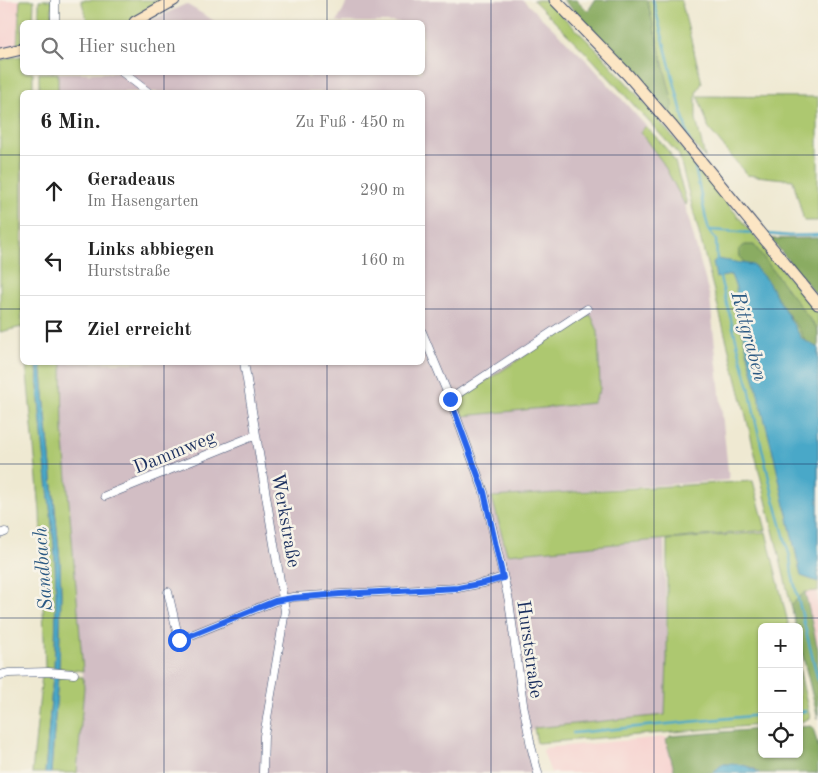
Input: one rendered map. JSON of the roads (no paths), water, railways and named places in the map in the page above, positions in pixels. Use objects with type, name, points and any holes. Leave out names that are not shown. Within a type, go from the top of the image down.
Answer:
[{"type":"main road","points":[[139,20],[174,0]]},
{"type":"main road","points":[[555,0],[628,75],[818,304]]},
{"type":"main road","points":[[0,54],[20,49]]},
{"type":"street","points":[[55,0],[55,20]]},
{"type":"street","points":[[126,75],[145,90]]},
{"type":"street","points":[[450,399],[587,309]]},
{"type":"street","name":"Hurststraße","points":[[425,339],[450,399],[484,492],[509,601],[522,704],[530,746],[538,773]]},
{"type":"street","name":"Werkstraße","points":[[244,365],[285,611],[264,736],[263,773]]},
{"type":"street","name":"Dammweg","points":[[105,496],[256,435]]},
{"type":"street","points":[[168,592],[179,640],[284,599],[458,588],[503,578]]},
{"type":"street","points":[[0,675],[48,672],[74,674]]},
{"type":"water","points":[[717,259],[753,265],[768,282],[802,339],[818,348],[818,582],[801,576],[774,457],[738,315],[736,288],[731,275],[716,278],[713,262]]},
{"type":"water","points":[[37,365],[41,365],[60,560],[59,668],[54,668],[55,560]]},
{"type":"water","points":[[53,676],[58,676],[51,773],[45,773]]},
{"type":"water","points":[[723,764],[747,766],[759,773],[712,773]]},
{"type":"waterway","name":"Rittgraben","points":[[653,0],[689,140]]},
{"type":"waterway","name":"Rittgraben","points":[[693,158],[709,230],[716,240],[717,261]]},
{"type":"waterway","points":[[710,230],[754,233]]},
{"type":"waterway","points":[[765,234],[790,236],[818,235]]},
{"type":"waterway","name":"Rittgraben","points":[[719,274],[749,387],[818,680]]},
{"type":"waterway","points":[[573,733],[758,715]]},
{"type":"water label","name":"Sandbach","points":[[42,569]]}]
